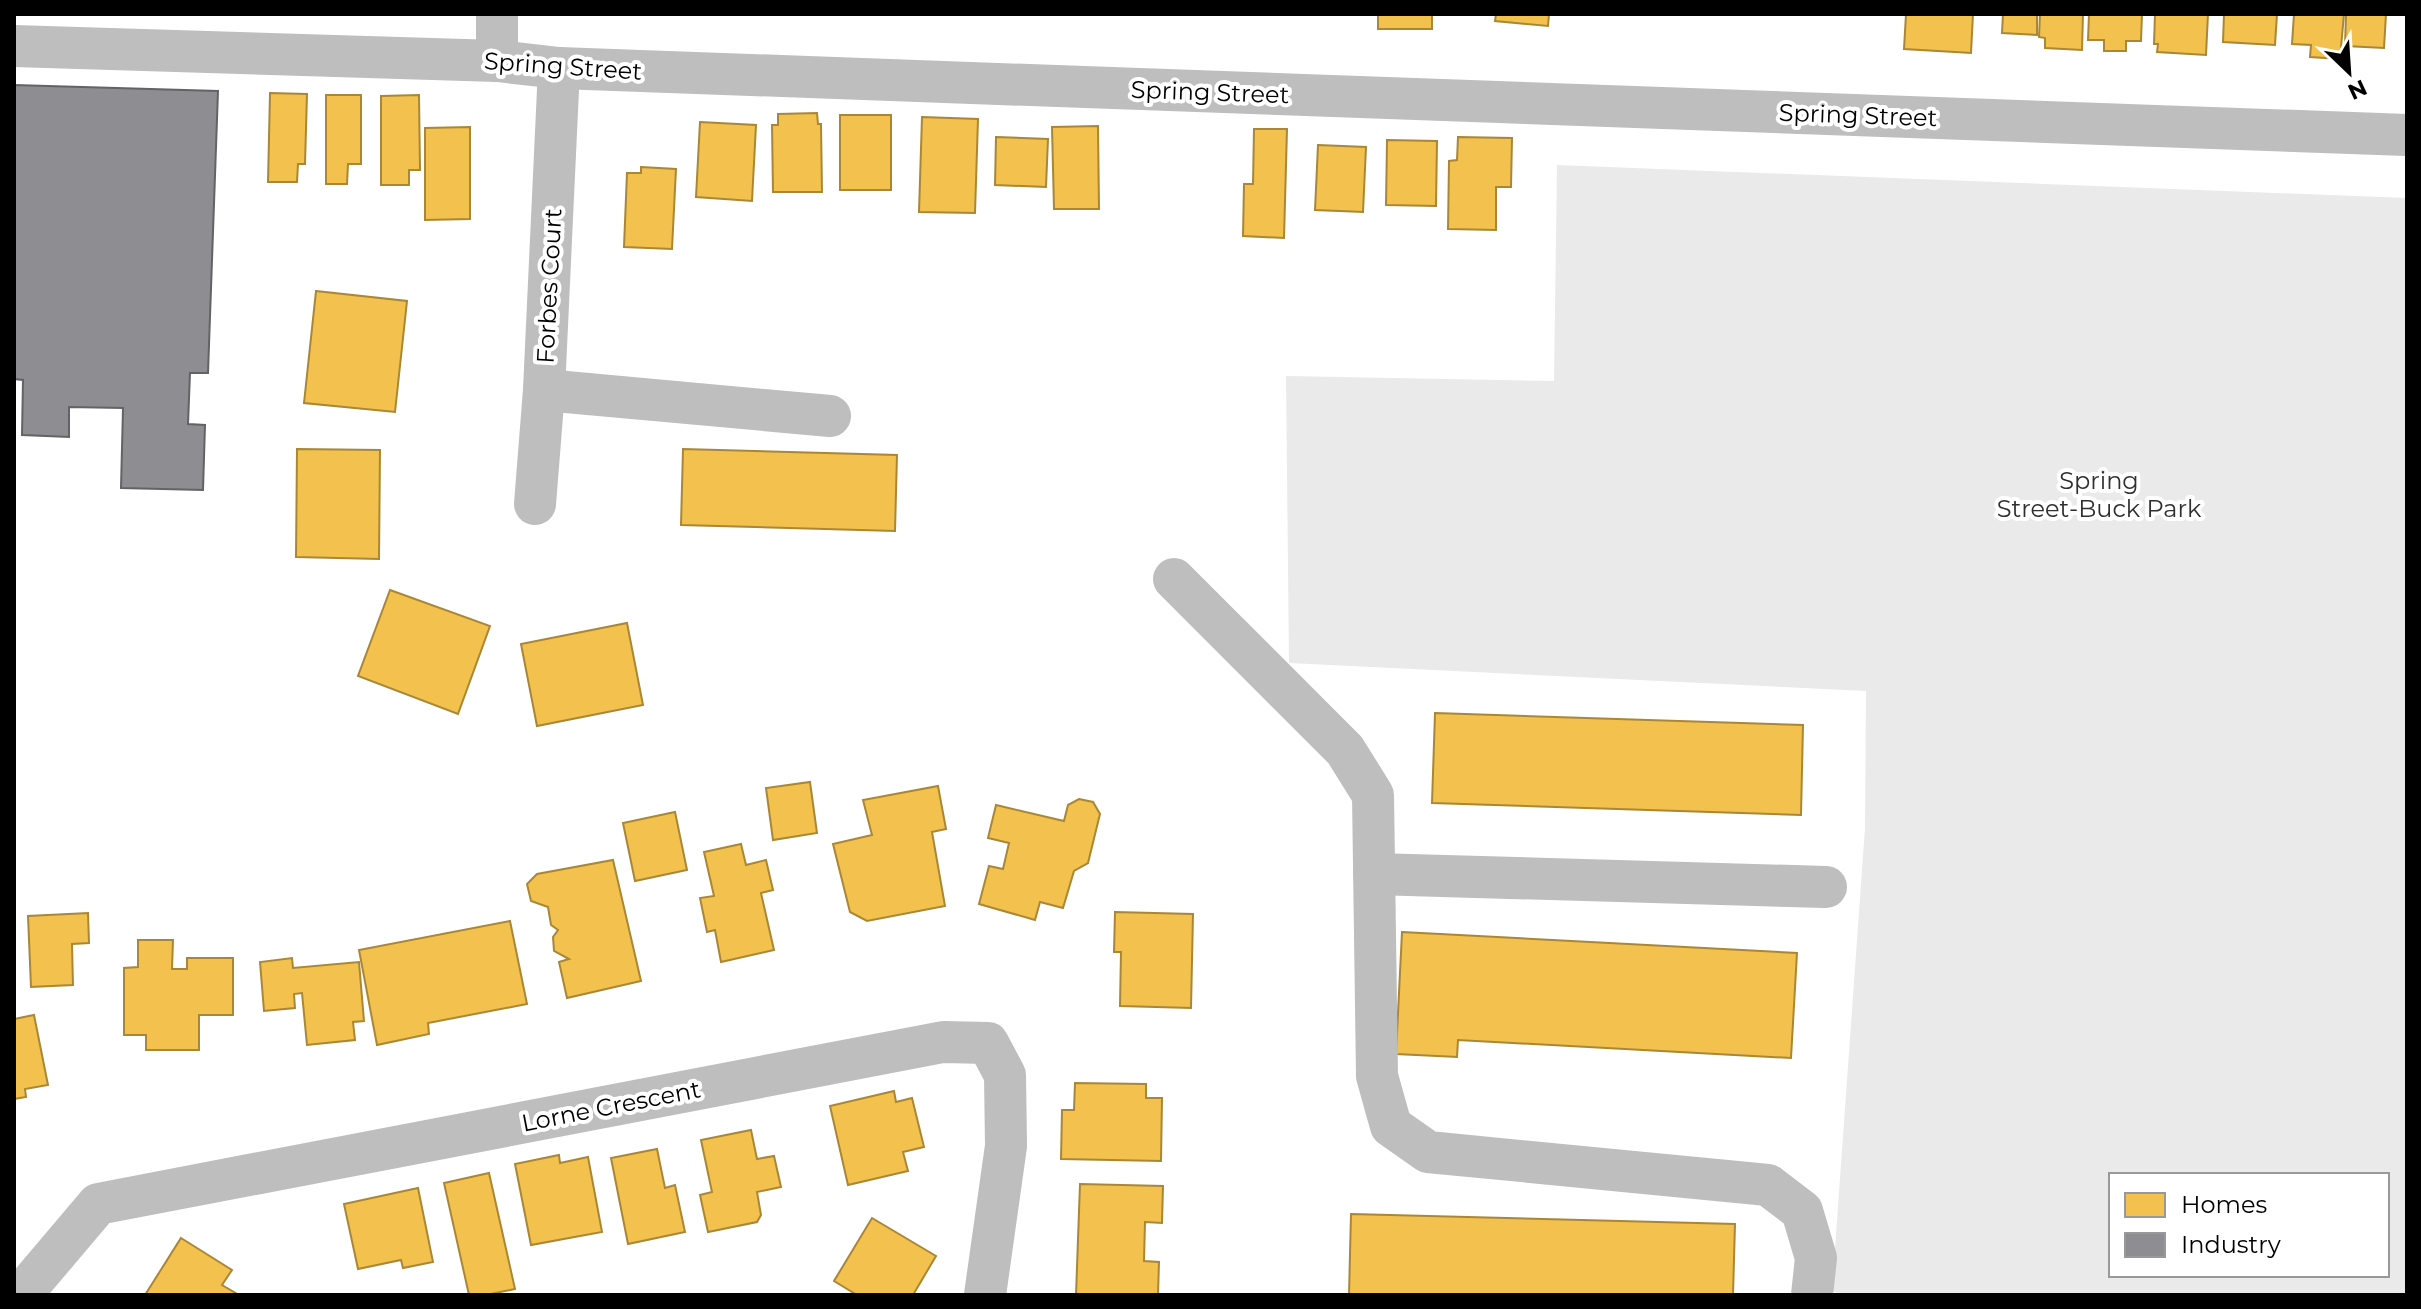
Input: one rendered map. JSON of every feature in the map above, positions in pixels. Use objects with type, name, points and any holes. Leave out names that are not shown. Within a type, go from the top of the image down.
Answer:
[{"type":"street","points":[[497,14],[497,61]]},
{"type":"street","name":"Spring Street","points":[[14,46],[497,61],[559,68],[2407,135]]},
{"type":"street","name":"Forbes Court","points":[[535,504],[544,390],[559,68]]},
{"type":"street","points":[[544,390],[830,416]]},
{"type":"street","points":[[1174,579],[1345,750],[1373,795],[1377,1076],[1391,1126],[1428,1152],[1768,1185],[1802,1211],[1816,1258],[1812,1295]]},
{"type":"street","points":[[1374,874],[1826,887]]},
{"type":"street","name":"Lorne Crescent","points":[[21,1295],[98,1204],[943,1042],[988,1043],[1005,1075],[1006,1146],[985,1295]]},
{"type":"green space","name":"Spring Street-Buck Park","points":[[1557,165],[2407,198],[2407,1295],[1847,1295],[1832,1291],[1865,828],[1866,691],[1289,663],[1286,376],[1554,381]]},
{"type":"building: Homes","points":[[1378,14],[1432,14],[1432,29],[1378,29]]},
{"type":"building: Homes","points":[[1496,14],[1549,14],[1548,26],[1495,21]]},
{"type":"building: Homes","points":[[1906,14],[1973,14],[1971,53],[1904,49]]},
{"type":"building: Homes","points":[[2003,14],[2037,14],[2037,35],[2002,33]]},
{"type":"building: Homes","points":[[2040,14],[2083,14],[2082,50],[2045,48],[2045,38],[2039,37]]},
{"type":"building: Homes","points":[[2089,14],[2142,14],[2141,41],[2126,41],[2126,51],[2104,51],[2104,40],[2088,40]]},
{"type":"building: Homes","points":[[2155,14],[2208,14],[2206,55],[2157,52],[2158,44],[2154,44]]},
{"type":"building: Homes","points":[[2224,14],[2277,14],[2275,45],[2223,42]]},
{"type":"building: Homes","points":[[2294,14],[2344,14],[2340,59],[2310,57],[2311,45],[2292,44]]},
{"type":"building: Homes","points":[[2346,14],[2386,14],[2384,48],[2345,46]]},
{"type":"building: Homes","points":[[270,93],[307,94],[305,164],[298,164],[297,182],[268,182]]},
{"type":"building: Homes","points":[[326,95],[361,95],[361,164],[348,164],[347,184],[326,184]]},
{"type":"building: Homes","points":[[419,95],[420,170],[409,170],[409,185],[381,185],[381,96]]},
{"type":"building: Homes","points":[[817,113],[818,124],[821,124],[822,192],[773,192],[772,125],[778,125],[778,114]]},
{"type":"building: Homes","points":[[840,115],[891,115],[891,190],[840,190]]},
{"type":"building: Homes","points":[[922,117],[978,119],[975,213],[919,212]]},
{"type":"building: Homes","points":[[700,122],[756,125],[752,201],[696,197]]},
{"type":"building: Homes","points":[[1098,126],[1099,209],[1054,209],[1052,127]]},
{"type":"building: Homes","points":[[470,127],[470,219],[425,220],[425,128]]},
{"type":"building: Homes","points":[[1254,129],[1287,129],[1284,238],[1243,236],[1244,184],[1253,184]]},
{"type":"building: Homes","points":[[996,137],[1048,139],[1046,187],[995,185]]},
{"type":"building: Homes","points":[[1458,137],[1512,138],[1511,187],[1496,187],[1496,230],[1448,229],[1449,161],[1457,160]]},
{"type":"building: Homes","points":[[1387,140],[1437,141],[1436,206],[1386,205]]},
{"type":"building: Homes","points":[[1318,145],[1366,147],[1363,212],[1315,210]]},
{"type":"building: Homes","points":[[641,167],[676,169],[672,249],[624,247],[627,173],[641,173]]},
{"type":"building: Homes","points":[[316,291],[407,301],[395,412],[304,403]]},
{"type":"building: Homes","points":[[297,449],[380,450],[379,559],[296,557]]},
{"type":"building: Homes","points":[[683,449],[897,455],[895,531],[681,525]]},
{"type":"building: Homes","points":[[390,590],[490,626],[458,714],[358,676]]},
{"type":"building: Homes","points":[[627,623],[643,705],[537,726],[521,644]]},
{"type":"building: Homes","points":[[1435,713],[1803,725],[1801,815],[1432,803]]},
{"type":"building: Homes","points":[[810,782],[817,833],[773,840],[766,788]]},
{"type":"building: Homes","points":[[938,786],[946,829],[932,832],[945,906],[867,921],[850,912],[833,844],[872,835],[863,800]]},
{"type":"building: Homes","points":[[1079,799],[1093,802],[1100,814],[1088,863],[1074,871],[1063,908],[1040,902],[1035,920],[979,904],[989,866],[1003,869],[1009,843],[988,838],[996,805],[1064,821],[1068,805]]},
{"type":"building: Homes","points":[[675,812],[687,870],[635,881],[623,823]]},
{"type":"building: Homes","points":[[741,844],[746,865],[766,860],[773,890],[761,893],[774,950],[721,962],[715,930],[707,932],[700,898],[714,896],[704,852]]},
{"type":"building: Homes","points":[[613,860],[641,981],[567,998],[559,962],[569,959],[554,951],[553,937],[558,930],[551,925],[548,907],[531,901],[527,884],[537,874]]},
{"type":"building: Homes","points":[[1115,912],[1193,914],[1191,1008],[1120,1006],[1121,952],[1114,952]]},
{"type":"building: Homes","points":[[88,913],[89,943],[72,944],[73,985],[31,987],[28,916]]},
{"type":"building: Homes","points":[[510,921],[527,1004],[428,1023],[429,1034],[377,1045],[359,950]]},
{"type":"building: Homes","points":[[1402,932],[1797,953],[1791,1058],[1458,1040],[1457,1057],[1396,1054]]},
{"type":"building: Homes","points":[[138,940],[173,940],[172,969],[187,969],[187,958],[233,958],[233,1015],[199,1015],[199,1050],[146,1050],[146,1035],[124,1035],[124,968],[138,967]]},
{"type":"building: Homes","points":[[292,958],[293,968],[359,962],[364,1021],[353,1022],[355,1040],[307,1045],[302,993],[294,994],[295,1008],[264,1011],[260,962]]},
{"type":"building: Homes","points":[[34,1015],[48,1085],[25,1089],[26,1097],[14,1099],[14,1019]]},
{"type":"building: Homes","points":[[1075,1083],[1146,1084],[1146,1098],[1162,1098],[1161,1161],[1061,1159],[1062,1110],[1074,1110]]},
{"type":"building: Homes","points":[[894,1091],[896,1102],[912,1098],[924,1147],[903,1152],[908,1171],[848,1185],[830,1106]]},
{"type":"building: Homes","points":[[751,1130],[757,1159],[774,1156],[781,1187],[757,1192],[761,1215],[757,1222],[708,1232],[700,1195],[712,1192],[701,1140]]},
{"type":"building: Homes","points":[[657,1149],[665,1188],[675,1185],[685,1232],[628,1244],[611,1158]]},
{"type":"building: Homes","points":[[559,1155],[560,1163],[588,1157],[602,1232],[531,1245],[515,1164]]},
{"type":"building: Homes","points":[[489,1173],[515,1289],[469,1295],[444,1183]]},
{"type":"building: Homes","points":[[1080,1184],[1163,1186],[1162,1223],[1145,1222],[1144,1261],[1159,1262],[1158,1295],[1076,1295]]},
{"type":"building: Homes","points":[[418,1188],[433,1262],[403,1268],[401,1260],[358,1269],[344,1204]]},
{"type":"building: Homes","points":[[1351,1214],[1735,1224],[1733,1295],[1349,1295]]},
{"type":"building: Homes","points":[[872,1218],[936,1256],[913,1295],[857,1295],[834,1281]]},
{"type":"building: Homes","points":[[181,1238],[232,1270],[222,1285],[239,1295],[145,1295]]},
{"type":"building: Industry","points":[[14,85],[218,91],[208,373],[190,373],[188,424],[205,425],[203,490],[121,488],[123,408],[69,407],[69,437],[22,435],[23,380],[14,379]]}]
